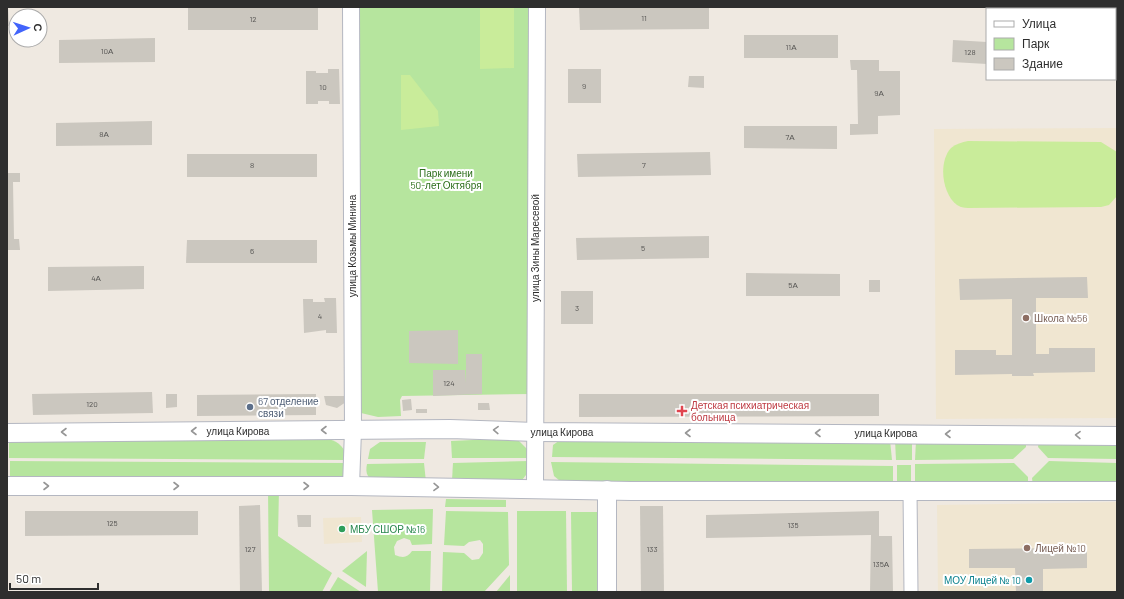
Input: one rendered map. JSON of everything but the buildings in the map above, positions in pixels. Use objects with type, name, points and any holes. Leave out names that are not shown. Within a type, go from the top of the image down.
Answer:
[{"type":"main road","name":"улица Кирова","points":[[7,433],[450,429],[535,432],[1117,436]]},
{"type":"main road","points":[[7,486],[351,486],[607,490],[1117,491]]},
{"type":"main road","points":[[607,490],[607,592]]},
{"type":"street","name":"улица Козьмы Минина","points":[[351,7],[353,430],[351,486]]},
{"type":"street","name":"улица Зины Маресевой","points":[[535,489],[536,7]]},
{"type":"street","points":[[910,490],[911,592]]},
{"type":"shaded area","name":"Школа №56","points":[[1117,128],[1117,418],[936,419],[934,129]]},
{"type":"shaded area","name":"Лицей №10","points":[[1117,502],[1117,592],[938,592],[937,505]]},
{"type":"shaded area","name":"МБУ СШОР №16","points":[[361,517],[362,542],[324,544],[323,518]]},
{"type":"green space","name":"Парк имени 50-лет Октября","points":[[360,7],[534,7],[532,394],[402,396],[400,400],[401,416],[378,417],[361,413],[358,351]]},
{"type":"green space","points":[[480,7],[514,7],[514,68],[480,69]]},
{"type":"green space","points":[[401,75],[410,75],[438,111],[439,126],[401,130]]},
{"type":"green space","points":[[968,141],[1101,142],[1117,152],[1117,196],[1109,205],[1101,207],[961,207],[952,200],[948,193],[945,186],[943,169],[944,161],[951,148],[959,143]]},
{"type":"green space","points":[[516,438],[529,451],[529,458],[452,458],[451,441]]},
{"type":"green space","points":[[563,438],[890,440],[892,460],[552,457],[553,445]]},
{"type":"green space","points":[[328,439],[341,446],[345,452],[347,460],[9,458],[9,440]]},
{"type":"green space","points":[[895,440],[912,441],[912,460],[896,460]]},
{"type":"green space","points":[[916,441],[1026,442],[1026,447],[1013,459],[915,460]]},
{"type":"green space","points":[[1039,441],[1117,443],[1117,459],[1048,458],[1038,447]]},
{"type":"green space","points":[[380,442],[426,442],[424,459],[368,459],[370,449]]},
{"type":"green space","points":[[10,461],[346,463],[345,475],[340,479],[10,480]]},
{"type":"green space","points":[[529,461],[530,470],[522,480],[452,480],[453,463]]},
{"type":"green space","points":[[1049,461],[1117,463],[1117,485],[1033,486],[1032,478]]},
{"type":"green space","points":[[551,462],[893,466],[893,484],[560,481],[554,476]]},
{"type":"green space","points":[[424,463],[426,482],[378,481],[368,476],[366,469],[367,464]]},
{"type":"green space","points":[[1014,463],[1028,477],[1028,485],[915,485],[915,464]]},
{"type":"green space","points":[[897,465],[911,465],[911,485],[897,484]]},
{"type":"green space","points":[[268,489],[279,489],[278,536],[332,573],[322,592],[269,592]]},
{"type":"green space","points":[[446,499],[506,500],[506,507],[445,507]]},
{"type":"green space","points":[[433,509],[432,544],[412,545],[410,540],[404,538],[397,541],[394,547],[395,555],[403,557],[407,556],[412,551],[431,551],[430,592],[378,592],[372,510]]},
{"type":"green space","points":[[446,511],[508,512],[509,565],[484,592],[442,592],[443,552],[464,553],[472,560],[479,559],[483,553],[483,544],[480,540],[469,542],[464,546],[444,545]]},
{"type":"green space","points":[[517,511],[566,511],[567,592],[517,592]]},
{"type":"green space","points":[[571,512],[603,512],[602,592],[572,592]]},
{"type":"green space","points":[[367,551],[366,587],[342,571]]},
{"type":"green space","points":[[510,575],[510,592],[496,592]]},
{"type":"green space","points":[[338,577],[361,592],[329,592]]},
{"type":"place","name":"Школа №56","points":[[1026,318]]},
{"type":"place","name":"67 отделение связи","points":[[250,407]]},
{"type":"place","name":"Детская психиатрическая больница","points":[[682,411]]},
{"type":"place","name":"МБУ СШОР №16","points":[[342,529]]},
{"type":"place","name":"Лицей №10","points":[[1027,548]]},
{"type":"place","name":"МОУ Лицей № 10","points":[[1029,580]]}]
